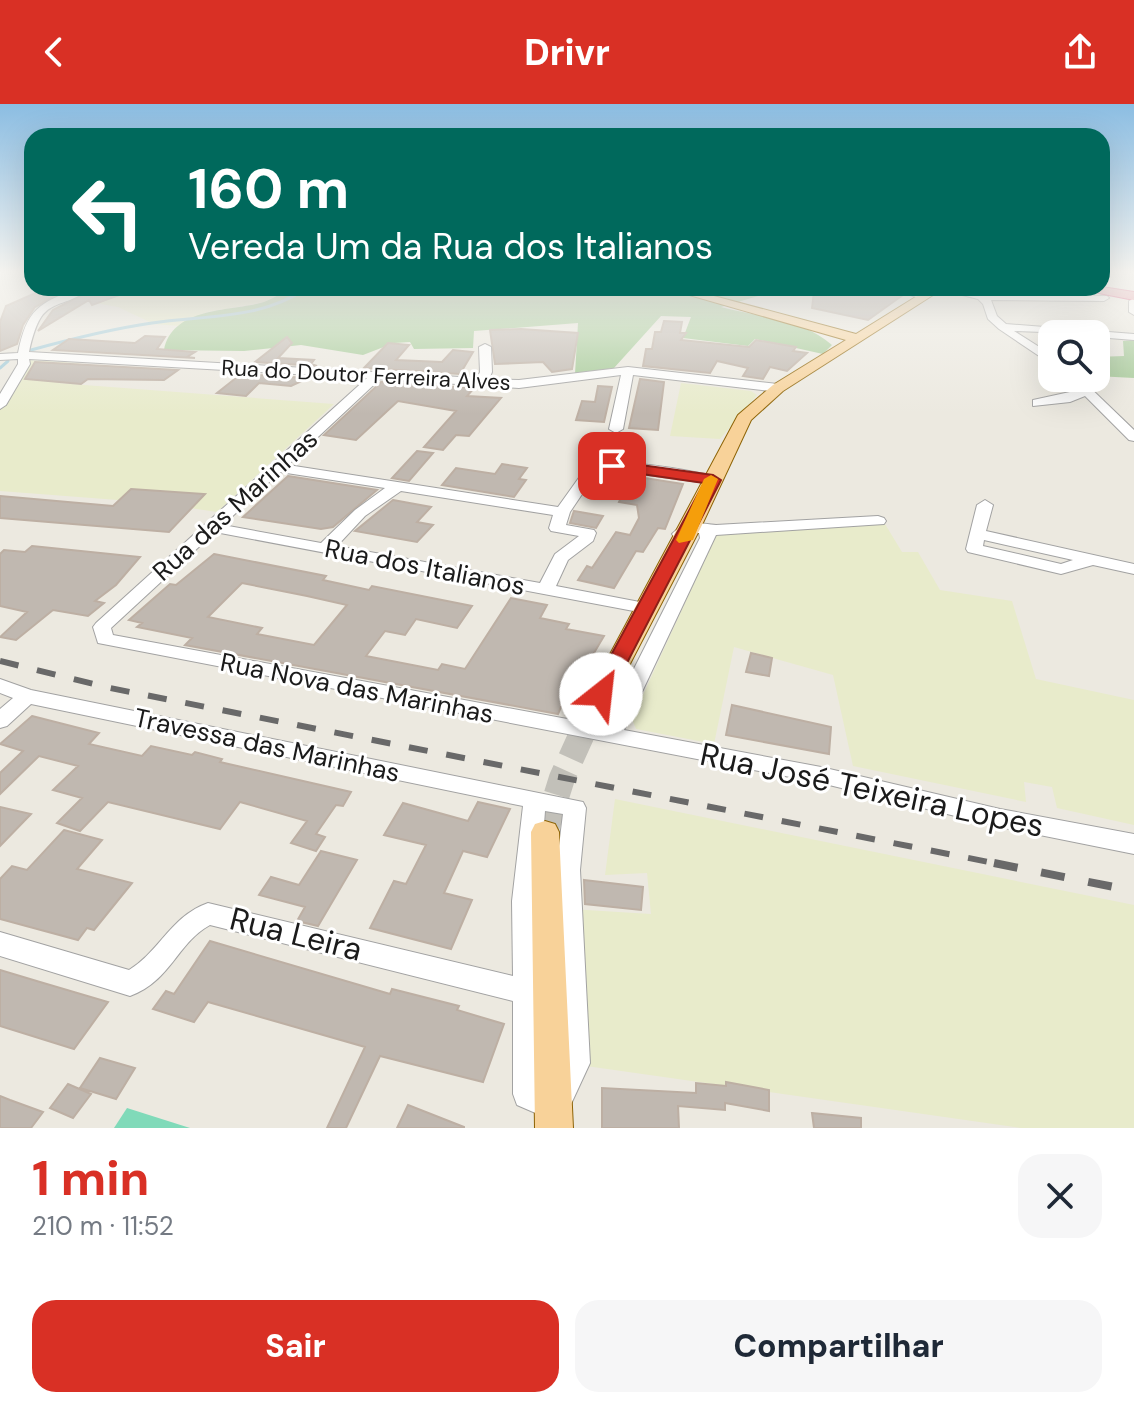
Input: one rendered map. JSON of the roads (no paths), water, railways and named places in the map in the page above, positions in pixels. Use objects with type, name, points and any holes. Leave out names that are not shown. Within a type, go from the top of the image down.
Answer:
[{"type":"main road","points":[[780,319],[843,338],[873,329]]},
{"type":"main road","points":[[591,714],[699,528],[713,480],[744,418],[843,338],[873,329],[889,319]]},
{"type":"main road","points":[[545,832],[554,1117]]},
{"type":"street","points":[[0,405],[24,364],[22,357],[35,319]]},
{"type":"street","points":[[994,319],[1038,351]]},
{"type":"street","points":[[1003,327],[1134,337]]},
{"type":"street","points":[[481,382],[486,372],[485,347]]},
{"type":"street","name":"Rua do Doutor Ferreira Alves","points":[[0,357],[519,384],[628,371],[778,388]]},
{"type":"street","points":[[616,429],[628,371]]},
{"type":"street","name":"Rua das Marinhas","points":[[105,639],[102,627],[378,375]]},
{"type":"street","points":[[1037,403],[1070,398],[1085,392]]},
{"type":"street","points":[[1088,392],[1134,437]]},
{"type":"street","points":[[546,590],[561,557],[588,533],[557,528],[562,512],[593,468],[612,466],[713,480]]},
{"type":"street","points":[[277,467],[562,512]]},
{"type":"street","points":[[325,548],[360,513],[397,487]]},
{"type":"street","points":[[985,505],[974,549],[1061,569],[1092,560],[1134,569]]},
{"type":"street","points":[[570,730],[680,533],[699,528],[878,521]]},
{"type":"street","name":"Rua dos Italianos","points":[[211,527],[639,607]]},
{"type":"street","points":[[610,737],[708,538],[699,528]]},
{"type":"street","name":"Rua Nova das Marinhas","points":[[105,639],[610,737]]},
{"type":"street","name":"Travessa das Marinhas","points":[[0,686],[27,696],[575,808],[568,870],[575,1063],[554,1117]]},
{"type":"street","points":[[0,721],[27,696]]},
{"type":"street","name":"Rua José Teixeira Lopes","points":[[610,737],[821,775],[1000,818],[1134,844]]},
{"type":"street","points":[[535,800],[525,901],[528,1094],[554,1117]]},
{"type":"street","name":"Rua Leira","points":[[0,944],[130,983],[146,975],[192,919],[208,914],[224,915],[527,992]]},
{"type":"waterway","points":[[31,350],[137,325],[191,319]]},
{"type":"waterway","points":[[0,368],[8,361]]},
{"type":"tunnel","points":[[545,832],[562,778],[591,714]]},
{"type":"railway","points":[[0,661],[110,688],[1004,865]]},
{"type":"railway","points":[[994,863],[1004,865]]},
{"type":"railway","points":[[1004,865],[1134,891]]}]
